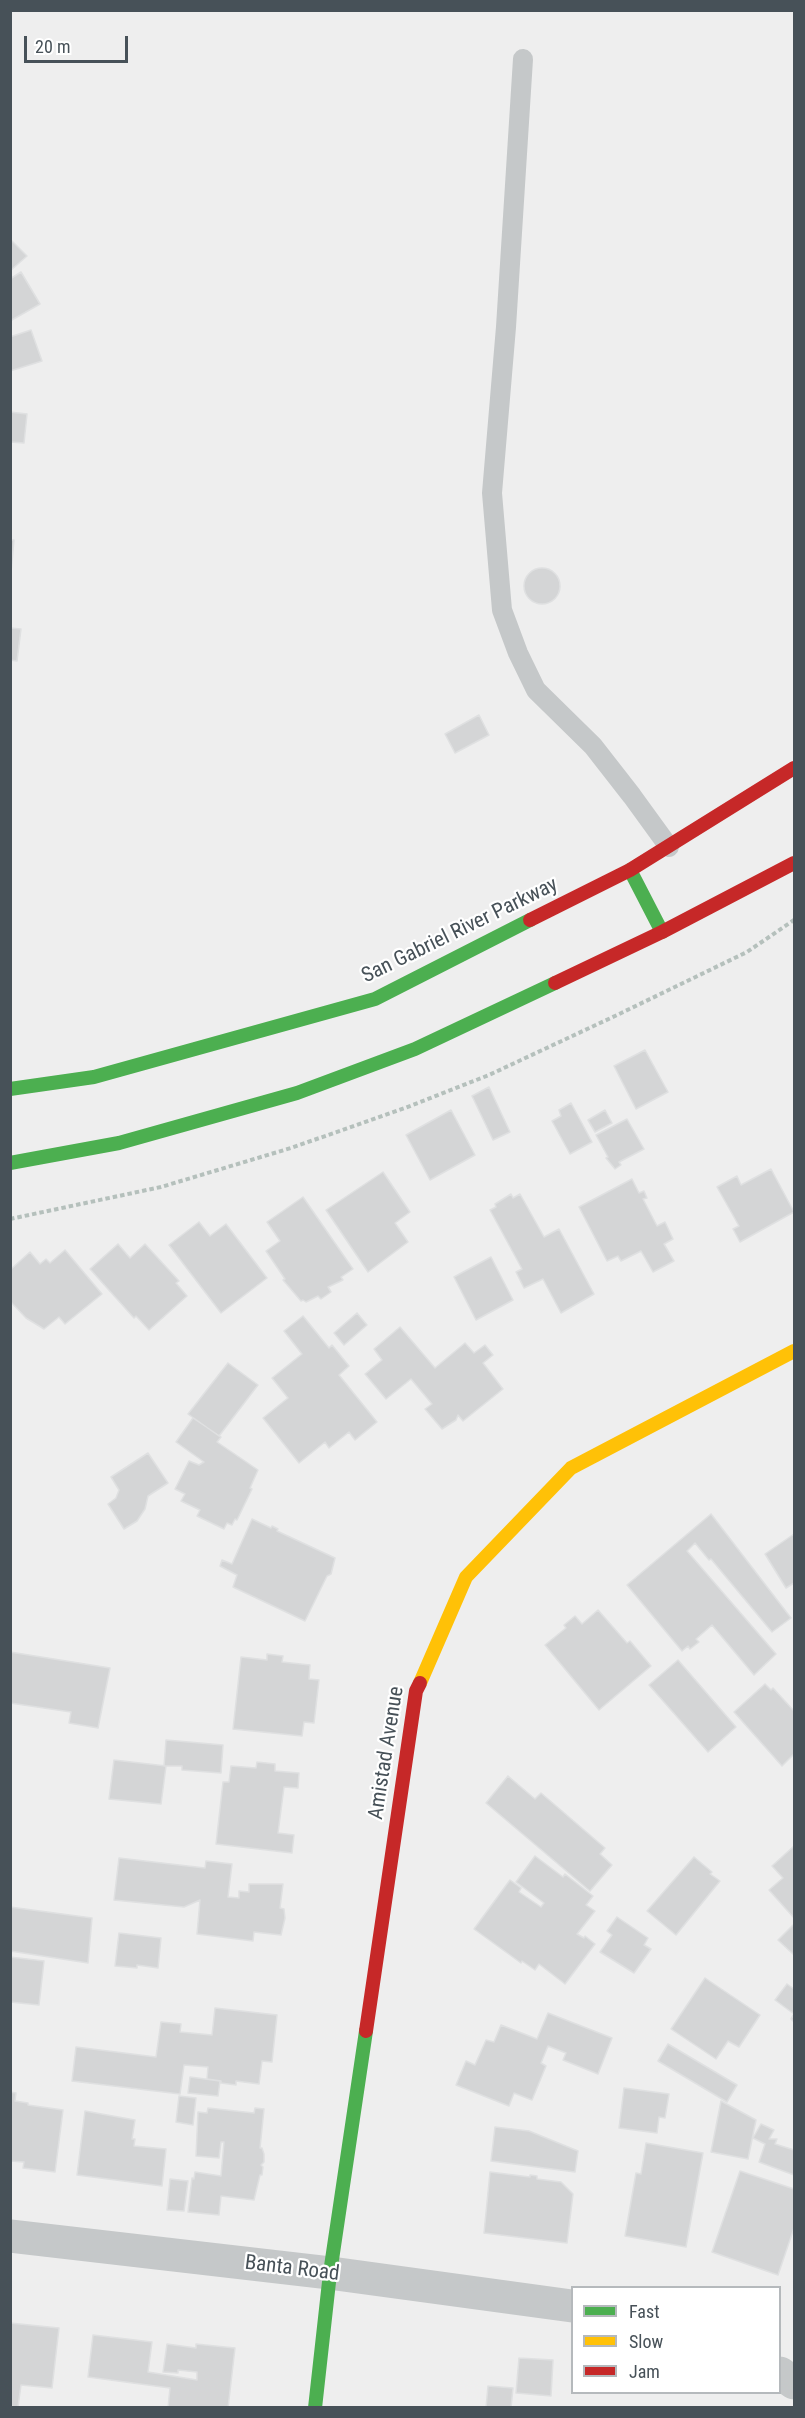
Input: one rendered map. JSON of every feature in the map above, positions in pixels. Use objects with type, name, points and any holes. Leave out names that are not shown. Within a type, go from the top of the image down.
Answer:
[{"type":"main road","name":"San Gabriel River Parkway","points":[[10,1089],[94,1077],[375,999],[630,870],[795,768]]},
{"type":"main road","points":[[10,1163],[119,1143],[297,1093],[415,1049],[662,932],[795,863]]},
{"type":"main road","points":[[630,870],[662,932]]},
{"type":"main road","name":"Amistad Avenue","points":[[315,2408],[330,2273],[416,1690],[466,1577],[571,1468],[795,1351]]},
{"type":"street","name":"Banta Road","points":[[10,2236],[330,2273],[571,2306]]},
{"type":"street","points":[[781,2374],[795,2383]]},
{"type":"lane","points":[[523,59],[506,327],[492,493],[502,610],[518,652],[537,690],[592,746],[669,847]]},
{"type":"path","points":[[10,1219],[161,1187],[291,1148],[405,1108],[489,1075],[615,1016],[747,952],[795,920]]},
{"type":"building","points":[[10,239],[27,256],[10,271]]},
{"type":"building","points":[[21,272],[40,304],[10,321],[10,279]]},
{"type":"building","points":[[31,330],[42,361],[10,371],[10,337]]},
{"type":"building","points":[[10,412],[27,414],[24,443],[10,442]]},
{"type":"building","points":[[10,540],[14,540],[11,572],[10,572]]},
{"type":"building","points":[[542,568],[555,573],[560,586],[555,599],[542,604],[529,599],[524,586],[529,573]]},
{"type":"building","points":[[10,628],[21,629],[17,661],[10,660]]},
{"type":"building","points":[[479,715],[489,735],[455,753],[445,734]]},
{"type":"building","points":[[645,1050],[668,1092],[636,1109],[614,1066]]},
{"type":"building","points":[[489,1087],[510,1132],[493,1140],[472,1096]]},
{"type":"building","points":[[571,1103],[592,1142],[570,1154],[552,1121],[561,1116],[559,1110]]},
{"type":"building","points":[[451,1110],[475,1155],[430,1180],[406,1135]]},
{"type":"building","points":[[605,1110],[612,1123],[595,1132],[588,1120]]},
{"type":"building","points":[[627,1119],[644,1149],[619,1162],[621,1165],[615,1169],[606,1158],[608,1157],[596,1135]]},
{"type":"building","points":[[771,1169],[794,1212],[740,1242],[733,1229],[739,1226],[717,1187],[737,1176],[741,1185]]},
{"type":"building","points":[[383,1172],[410,1212],[395,1223],[408,1242],[368,1272],[326,1210]]},
{"type":"building","points":[[632,1179],[639,1193],[644,1191],[647,1198],[643,1199],[657,1226],[665,1222],[673,1239],[664,1244],[674,1261],[653,1272],[641,1251],[621,1261],[618,1256],[607,1261],[579,1207]]},
{"type":"building","points":[[511,1194],[513,1198],[520,1194],[544,1237],[559,1229],[594,1294],[561,1313],[543,1279],[524,1288],[516,1272],[522,1269],[490,1210]]},
{"type":"building","points":[[303,1197],[353,1269],[341,1277],[343,1280],[328,1287],[331,1292],[321,1299],[318,1296],[306,1302],[301,1301],[283,1280],[285,1279],[266,1251],[280,1241],[267,1222]]},
{"type":"building","points":[[199,1222],[210,1236],[226,1224],[267,1278],[221,1313],[169,1245]]},
{"type":"building","points":[[118,1244],[130,1258],[145,1244],[179,1281],[176,1283],[187,1296],[149,1330],[136,1316],[134,1318],[90,1269]]},
{"type":"building","points":[[65,1250],[102,1294],[65,1324],[59,1317],[44,1329],[26,1318],[10,1301],[10,1270],[30,1252],[40,1264],[46,1259],[50,1263]]},
{"type":"building","points":[[491,1257],[513,1300],[476,1320],[454,1277]]},
{"type":"building","points":[[357,1313],[367,1325],[344,1345],[334,1333]]},
{"type":"building","points":[[303,1316],[329,1348],[332,1345],[349,1366],[339,1375],[377,1422],[355,1440],[349,1432],[329,1448],[325,1442],[299,1463],[263,1418],[288,1398],[272,1378],[302,1354],[284,1331]]},
{"type":"building","points":[[400,1327],[435,1368],[465,1343],[474,1353],[485,1345],[493,1355],[483,1363],[503,1389],[463,1421],[458,1415],[456,1420],[442,1429],[425,1409],[432,1404],[411,1379],[386,1399],[365,1374],[382,1360],[374,1349]]},
{"type":"building","points":[[228,1363],[258,1385],[219,1436],[188,1414]]},
{"type":"building","points":[[193,1418],[221,1437],[217,1442],[258,1470],[250,1488],[252,1489],[237,1520],[235,1519],[232,1525],[227,1523],[224,1529],[197,1516],[200,1510],[181,1501],[185,1494],[175,1489],[189,1461],[199,1465],[204,1462],[176,1442]]},
{"type":"building","points":[[148,1453],[168,1483],[148,1496],[145,1509],[137,1521],[124,1529],[108,1504],[116,1498],[119,1490],[111,1477]]},
{"type":"building","points":[[711,1514],[791,1618],[772,1632],[695,1543],[687,1551],[776,1654],[754,1675],[712,1625],[696,1639],[699,1642],[690,1649],[688,1646],[682,1651],[627,1585]]},
{"type":"building","points":[[252,1519],[271,1528],[272,1526],[278,1529],[277,1531],[335,1558],[331,1574],[327,1576],[305,1621],[233,1587],[237,1575],[220,1566],[222,1560],[232,1564]]},
{"type":"building","points":[[794,1534],[794,1583],[786,1588],[765,1554]]},
{"type":"building","points":[[598,1610],[627,1643],[630,1641],[651,1666],[599,1710],[545,1645],[566,1628],[564,1625],[575,1616],[582,1624]]},
{"type":"building","points":[[10,1652],[110,1668],[98,1728],[69,1723],[71,1712],[10,1703]]},
{"type":"building","points":[[267,1654],[283,1656],[282,1662],[310,1665],[309,1679],[319,1680],[314,1723],[304,1722],[302,1736],[233,1729],[241,1657],[267,1660]]},
{"type":"building","points":[[678,1660],[736,1727],[708,1752],[649,1685]]},
{"type":"building","points":[[765,1684],[771,1690],[773,1688],[794,1711],[794,1754],[782,1766],[734,1712]]},
{"type":"building","points":[[166,1740],[223,1745],[221,1773],[182,1770],[182,1766],[164,1766]]},
{"type":"building","points":[[114,1760],[166,1766],[161,1804],[109,1799]]},
{"type":"building","points":[[257,1762],[275,1764],[275,1771],[299,1773],[298,1788],[284,1787],[278,1833],[294,1835],[292,1853],[216,1844],[223,1782],[229,1782],[231,1766],[256,1768]]},
{"type":"building","points":[[508,1776],[535,1799],[541,1793],[605,1848],[600,1854],[612,1865],[590,1891],[486,1803]]},
{"type":"building","points":[[794,1846],[794,1918],[769,1890],[783,1878],[772,1866]]},
{"type":"building","points":[[535,1856],[563,1877],[565,1874],[593,1896],[586,1905],[595,1911],[577,1934],[584,1938],[585,1936],[595,1944],[565,1984],[539,1964],[535,1970],[522,1961],[521,1963],[474,1929],[510,1880],[521,1888],[519,1892],[541,1907],[544,1903],[516,1882]]},
{"type":"building","points":[[694,1857],[720,1881],[676,1935],[647,1911]]},
{"type":"building","points":[[119,1858],[205,1868],[206,1861],[232,1864],[228,1897],[239,1898],[239,1891],[249,1892],[249,1884],[283,1884],[280,1908],[284,1909],[285,1918],[281,1935],[254,1932],[253,1941],[197,1934],[200,1900],[184,1907],[114,1900]]},
{"type":"building","points":[[10,1907],[92,1918],[88,1963],[10,1951]]},
{"type":"building","points":[[617,1917],[648,1938],[644,1945],[651,1949],[634,1973],[600,1952],[612,1935],[607,1931]]},
{"type":"building","points":[[794,1926],[794,1955],[778,1940]]},
{"type":"building","points":[[119,1933],[161,1938],[158,1968],[137,1965],[137,1968],[115,1966]]},
{"type":"building","points":[[10,1957],[44,1961],[39,2005],[10,2002]]},
{"type":"building","points":[[705,1978],[760,2015],[739,2047],[728,2041],[716,2059],[671,2029]]},
{"type":"building","points":[[787,1984],[794,1989],[794,2014],[775,2000]]},
{"type":"building","points":[[215,2008],[277,2015],[272,2062],[262,2061],[259,2084],[236,2081],[236,2085],[221,2083],[221,2081],[207,2079],[208,2067],[184,2065],[180,2094],[72,2081],[76,2047],[156,2057],[161,2022],[181,2024],[180,2032],[212,2035]]},
{"type":"building","points":[[548,2013],[612,2038],[598,2074],[563,2060],[566,2053],[548,2046],[541,2063],[546,2066],[532,2100],[514,2093],[509,2106],[456,2085],[466,2061],[475,2065],[486,2040],[494,2042],[501,2025],[537,2039]]},
{"type":"building","points":[[668,2044],[737,2085],[727,2102],[658,2061]]},
{"type":"building","points":[[190,2077],[220,2081],[218,2096],[188,2093]]},
{"type":"building","points":[[624,2088],[669,2094],[665,2118],[659,2117],[657,2133],[619,2128]]},
{"type":"building","points":[[10,2092],[16,2093],[15,2101],[63,2110],[55,2172],[23,2168],[24,2162],[10,2161]]},
{"type":"building","points":[[179,2096],[196,2098],[193,2125],[176,2122]]},
{"type":"building","points":[[721,2101],[756,2120],[748,2159],[711,2152]]},
{"type":"building","points":[[208,2108],[254,2113],[255,2108],[264,2109],[260,2148],[264,2154],[264,2162],[261,2165],[262,2175],[260,2175],[254,2200],[221,2196],[219,2215],[188,2212],[192,2178],[194,2179],[195,2172],[221,2176],[224,2142],[221,2142],[219,2158],[196,2156],[198,2112],[207,2113]]},
{"type":"building","points":[[85,2111],[135,2120],[132,2139],[135,2139],[134,2146],[166,2149],[162,2186],[77,2175]]},
{"type":"building","points":[[761,2124],[774,2130],[769,2139],[777,2139],[775,2144],[794,2150],[794,2175],[759,2162],[765,2144],[753,2138]]},
{"type":"building","points":[[495,2127],[529,2131],[578,2151],[575,2172],[491,2161]]},
{"type":"building","points":[[646,2143],[703,2153],[686,2247],[625,2236],[636,2173],[641,2174]]},
{"type":"building","points":[[740,2171],[794,2189],[794,2228],[778,2275],[712,2252]]},
{"type":"building","points":[[490,2172],[530,2177],[530,2175],[537,2176],[537,2179],[561,2182],[573,2194],[567,2243],[484,2233]]},
{"type":"building","points":[[170,2179],[188,2181],[184,2211],[167,2210]]},
{"type":"building","points":[[10,2323],[59,2328],[52,2388],[21,2385],[18,2407],[10,2406]]},
{"type":"building","points":[[93,2335],[152,2342],[148,2372],[197,2380],[197,2372],[178,2370],[178,2373],[163,2372],[167,2344],[196,2348],[196,2344],[235,2348],[228,2408],[168,2408],[170,2388],[88,2377]]},
{"type":"building","points":[[519,2358],[553,2360],[551,2396],[516,2393]]},
{"type":"building","points":[[488,2386],[513,2388],[511,2408],[486,2408]]},
{"type":"traffic: fast","points":[[630,870],[662,932]]},
{"type":"traffic: fast","points":[[10,1089],[94,1077],[375,999],[530,920]]},
{"type":"traffic: fast","points":[[10,1163],[119,1143],[297,1093],[415,1049],[555,983]]},
{"type":"traffic: fast","points":[[315,2408],[330,2273],[366,2031]]},
{"type":"traffic: slow","points":[[420,1683],[466,1577],[571,1468],[794,1351]]},
{"type":"traffic: jam","points":[[530,920],[630,870],[794,768]]},
{"type":"traffic: jam","points":[[555,983],[662,932],[794,863]]},
{"type":"traffic: jam","points":[[366,2031],[416,1691],[420,1683]]}]
